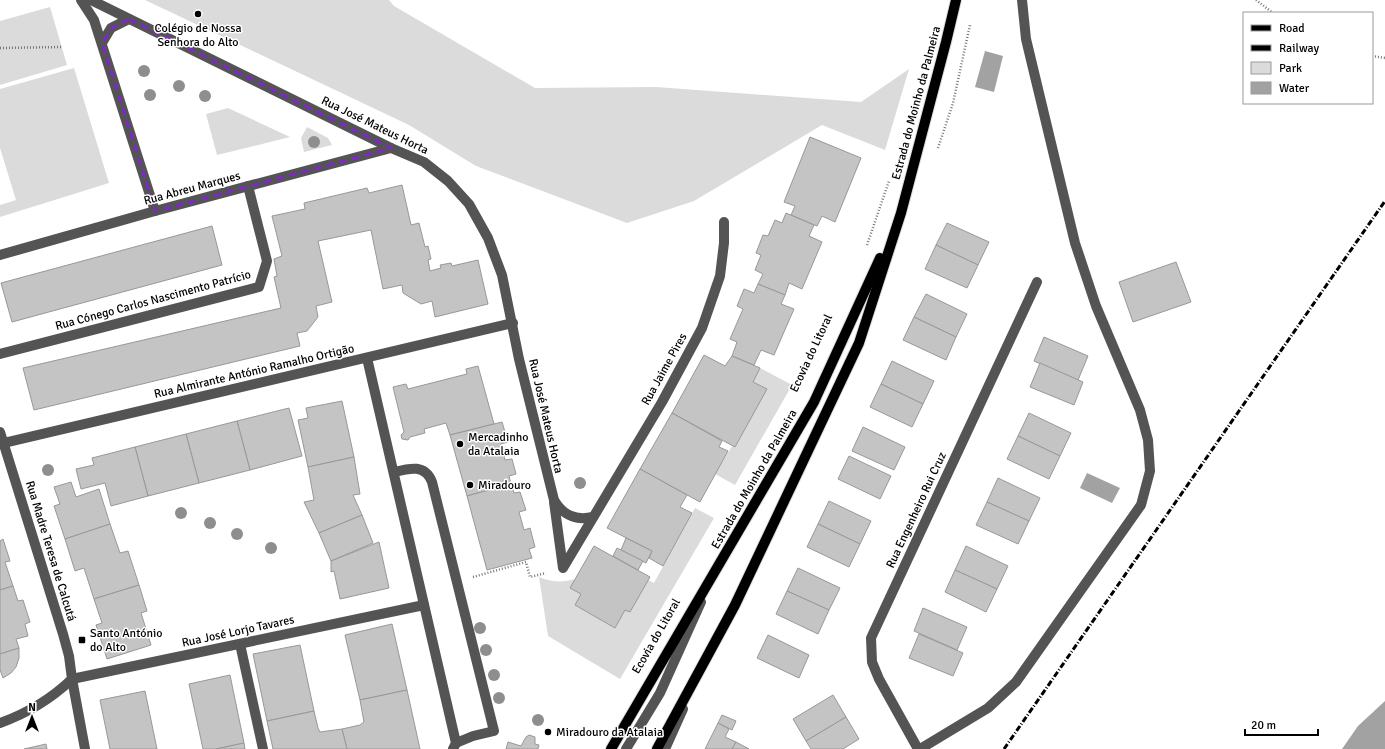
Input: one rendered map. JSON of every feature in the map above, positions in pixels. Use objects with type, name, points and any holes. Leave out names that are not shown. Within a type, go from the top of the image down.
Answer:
[{"type":"main road","name":"Estrada do Moinho da Palmeira","points":[[657,749],[735,605],[859,343],[901,213],[956,0]]},
{"type":"main road","name":"Estrada do Moinho da Palmeira","points":[[611,749],[814,402],[901,213]]},
{"type":"street","points":[[81,0],[94,20],[155,211]]},
{"type":"street","name":"Rua José Mateus Horta","points":[[91,0],[391,148],[424,162],[448,181],[469,204],[488,238],[502,275],[521,366],[554,500],[559,509],[571,517],[579,519],[593,517]]},
{"type":"street","points":[[919,749],[988,708],[1016,682],[1141,505],[1150,471],[1148,440],[1140,410],[1096,306],[1076,243],[1026,39],[1022,0]]},
{"type":"street","points":[[102,43],[111,28],[129,19]]},
{"type":"street","name":"Rua Abreu Marques","points":[[0,255],[155,211],[391,148]]},
{"type":"street","name":"Rua Cónego Carlos Nascimento Patrício","points":[[0,354],[259,286],[267,261],[248,186]]},
{"type":"street","name":"Rua Jaime Pires","points":[[554,500],[563,568],[662,402],[702,328],[720,276],[724,243],[724,222]]},
{"type":"street","name":"Rua Engenheiro Rui Cruz","points":[[919,749],[879,679],[872,662],[871,638],[1037,282]]},
{"type":"street","name":"Rua Almirante António Ramalho Ortigão","points":[[2,443],[513,323]]},
{"type":"street","points":[[368,358],[424,605],[454,746],[473,736],[494,731],[430,476],[425,471],[417,468],[394,472]]},
{"type":"street","name":"Rua Madre Teresa de Calcutá","points":[[0,432],[2,443],[69,656],[85,749]]},
{"type":"street","points":[[626,749],[660,693],[713,577]]},
{"type":"street","name":"Rua José Lorjo Tavares","points":[[72,679],[424,605]]},
{"type":"street","points":[[240,644],[263,749]]},
{"type":"street","points":[[665,749],[712,649]]},
{"type":"street","points":[[0,723],[41,705],[72,679]]},
{"type":"path","points":[[1256,0],[1272,12]]},
{"type":"path","points":[[0,48],[62,47]]},
{"type":"path","points":[[1373,56],[1385,58]]},
{"type":"path","points":[[866,247],[891,176]]},
{"type":"path","points":[[457,581],[526,562],[530,577],[542,574]]},
{"type":"highlighted area","points":[[129,19],[391,148],[155,211],[102,43],[111,28]]},
{"type":"green space","points":[[145,0],[389,0],[394,6],[535,88],[656,87],[861,102],[909,69],[885,150],[822,125],[694,201],[627,223],[476,166],[409,125]]},
{"type":"green space","points":[[50,7],[67,65],[0,85],[0,21]]},
{"type":"green space","points":[[74,68],[109,183],[0,217],[0,205],[16,200],[0,148],[0,89]]},
{"type":"green space","points":[[228,108],[290,137],[217,155],[206,114]]},
{"type":"green space","points":[[307,127],[328,138],[332,145],[304,152],[301,138]]},
{"type":"green space","points":[[760,368],[792,385],[735,485],[715,474],[732,446],[735,447],[766,389],[753,382]]},
{"type":"green space","points":[[695,508],[714,518],[620,679],[548,636],[539,577],[557,581],[575,579],[570,588],[581,594],[575,605],[615,628],[625,610],[630,612],[648,580],[654,583]]},
{"type":"water","points":[[985,51],[1003,56],[994,92],[975,87]]},
{"type":"water","points":[[1087,473],[1120,488],[1112,503],[1080,488]]},
{"type":"water","points":[[1385,701],[1385,749],[1342,749],[1358,726]]},
{"type":"building","points":[[810,137],[861,158],[835,222],[822,216],[817,226],[791,215],[795,206],[784,202]]},
{"type":"building","points":[[402,185],[411,225],[419,223],[425,247],[428,246],[431,259],[428,260],[430,271],[441,268],[440,265],[451,263],[452,266],[478,260],[488,304],[435,317],[432,301],[421,304],[403,293],[402,285],[383,289],[371,230],[318,241],[332,302],[316,306],[318,317],[307,331],[297,333],[300,346],[34,410],[23,368],[281,308],[274,277],[277,276],[274,259],[282,256],[272,216],[305,209],[304,203],[367,188],[369,193]]},
{"type":"building","points":[[786,213],[814,225],[809,236],[822,242],[802,289],[789,283],[785,295],[758,284],[763,274],[755,270],[761,255],[756,253],[763,235],[768,236],[775,220],[782,223]]},
{"type":"building","points":[[947,223],[989,242],[978,265],[936,245]]},
{"type":"building","points":[[212,226],[222,265],[12,322],[1,283]]},
{"type":"building","points":[[936,245],[978,265],[967,288],[925,269]]},
{"type":"building","points":[[1176,262],[1191,302],[1133,322],[1119,282]]},
{"type":"building","points":[[758,284],[785,295],[781,304],[794,309],[774,355],[761,350],[754,365],[732,356],[737,342],[730,339],[743,309],[737,306],[744,289],[754,293]]},
{"type":"building","points":[[926,294],[967,314],[956,337],[914,317]]},
{"type":"building","points":[[914,317],[956,337],[946,360],[903,340]]},
{"type":"building","points":[[1044,337],[1088,356],[1078,380],[1034,361]]},
{"type":"building","points":[[704,355],[725,366],[732,356],[760,368],[753,382],[767,389],[735,447],[672,413]]},
{"type":"building","points":[[892,361],[934,381],[923,404],[881,384]]},
{"type":"building","points":[[1040,363],[1083,382],[1074,405],[1030,387]]},
{"type":"building","points":[[478,366],[494,424],[450,435],[446,423],[424,429],[425,433],[410,437],[408,440],[402,439],[401,435],[404,432],[393,387],[406,384],[408,389],[467,374],[466,369]]},
{"type":"building","points":[[881,384],[923,404],[912,427],[870,407]]},
{"type":"building","points":[[342,401],[354,457],[308,467],[298,420],[308,418],[306,408]]},
{"type":"building","points":[[289,408],[302,456],[250,470],[237,421]]},
{"type":"building","points":[[672,413],[722,441],[719,447],[728,451],[700,502],[640,469]]},
{"type":"building","points":[[1029,413],[1071,433],[1060,456],[1018,436]]},
{"type":"building","points":[[237,421],[250,470],[199,483],[186,434]]},
{"type":"building","points":[[502,422],[508,442],[501,444],[505,460],[512,459],[516,474],[509,476],[511,484],[467,496],[450,435]]},
{"type":"building","points":[[863,427],[905,447],[894,470],[852,451]]},
{"type":"building","points":[[186,434],[199,483],[148,496],[135,447]]},
{"type":"building","points":[[1018,436],[1060,456],[1049,479],[1007,459]]},
{"type":"building","points":[[135,447],[148,496],[111,506],[105,483],[81,489],[76,469],[94,465],[92,458]]},
{"type":"building","points":[[849,456],[891,476],[880,499],[838,479]]},
{"type":"building","points":[[354,457],[360,494],[353,495],[362,515],[319,533],[304,502],[314,500],[308,467]]},
{"type":"building","points":[[640,469],[687,495],[680,507],[692,513],[663,566],[649,558],[652,551],[607,528]]},
{"type":"building","points":[[998,478],[1040,498],[1029,521],[987,502]]},
{"type":"building","points":[[71,482],[76,497],[99,489],[110,524],[65,539],[54,506],[60,504],[54,487]]},
{"type":"building","points":[[511,484],[514,493],[520,492],[526,510],[519,512],[524,530],[530,528],[535,547],[529,549],[532,558],[487,570],[467,496]]},
{"type":"building","points":[[829,501],[871,521],[860,544],[818,524]]},
{"type":"building","points":[[987,502],[1029,521],[1018,544],[976,525]]},
{"type":"building","points":[[362,515],[373,543],[331,561],[319,533]]},
{"type":"building","points":[[110,524],[120,553],[128,551],[139,585],[94,599],[84,568],[75,571],[65,539]]},
{"type":"building","points":[[818,524],[860,544],[849,567],[807,547]]},
{"type":"building","points":[[626,538],[652,551],[646,563],[621,550]]},
{"type":"building","points":[[3,539],[10,561],[5,562],[13,586],[0,590],[0,541]]},
{"type":"building","points":[[379,542],[389,588],[340,599],[334,571],[331,572],[331,561]]},
{"type":"building","points":[[594,546],[650,577],[630,612],[625,610],[615,628],[575,605],[581,594],[570,588]]},
{"type":"building","points":[[966,546],[1008,566],[997,589],[955,570]]},
{"type":"building","points":[[617,548],[643,561],[638,570],[613,556]]},
{"type":"building","points":[[798,568],[840,588],[829,610],[787,591]]},
{"type":"building","points":[[955,570],[997,589],[986,612],[945,592]]},
{"type":"building","points":[[139,585],[147,611],[141,613],[151,645],[107,659],[96,625],[102,623],[94,599]]},
{"type":"building","points":[[13,586],[18,601],[23,600],[30,622],[25,624],[28,636],[16,639],[19,648],[0,654],[0,590]]},
{"type":"building","points":[[787,591],[829,610],[818,634],[776,614]]},
{"type":"building","points":[[923,608],[967,627],[957,650],[914,631]]},
{"type":"building","points":[[392,624],[407,690],[360,700],[345,635]]},
{"type":"building","points":[[919,634],[963,653],[953,676],[909,658]]},
{"type":"building","points":[[768,635],[809,655],[799,678],[757,658]]},
{"type":"building","points":[[300,645],[314,711],[267,721],[253,654]]},
{"type":"building","points":[[19,648],[19,658],[16,667],[11,673],[3,678],[0,670],[0,654]]},
{"type":"building","points":[[230,675],[244,743],[216,749],[203,749],[189,684]]},
{"type":"building","points":[[407,690],[420,749],[347,749],[342,729],[360,725],[364,722],[360,700]]},
{"type":"building","points":[[145,691],[157,749],[110,749],[100,700]]},
{"type":"building","points":[[833,695],[846,717],[806,741],[793,719]]},
{"type":"building","points":[[314,711],[320,732],[342,729],[347,749],[273,749],[267,721]]},
{"type":"building","points":[[722,715],[736,721],[732,730],[718,723]]},
{"type":"building","points":[[846,717],[859,739],[843,749],[811,749],[806,741]]},
{"type":"building","points":[[718,723],[729,729],[725,737],[736,742],[732,749],[705,749]]},
{"type":"building","points":[[529,735],[535,737],[535,744],[539,745],[538,749],[506,749],[508,742],[521,746],[526,737]]},
{"type":"building","points":[[736,742],[749,749],[732,749]]},
{"type":"building","points":[[244,743],[245,749],[216,749]]},
{"type":"building","points":[[46,744],[47,749],[24,749]]},
{"type":"railway","points":[[1004,749],[1385,201]]},
{"type":"place","name":"Colégio de Nossa Senhora do Alto","points":[[198,14]]},
{"type":"place","name":"Mercadinho da Atalaia","points":[[460,444]]},
{"type":"place","name":"Miradouro","points":[[470,485]]},
{"type":"place","name":"Santo António do Alto","points":[[82,640]]},
{"type":"place","name":"Miradouro da Atalaia","points":[[548,732]]}]
